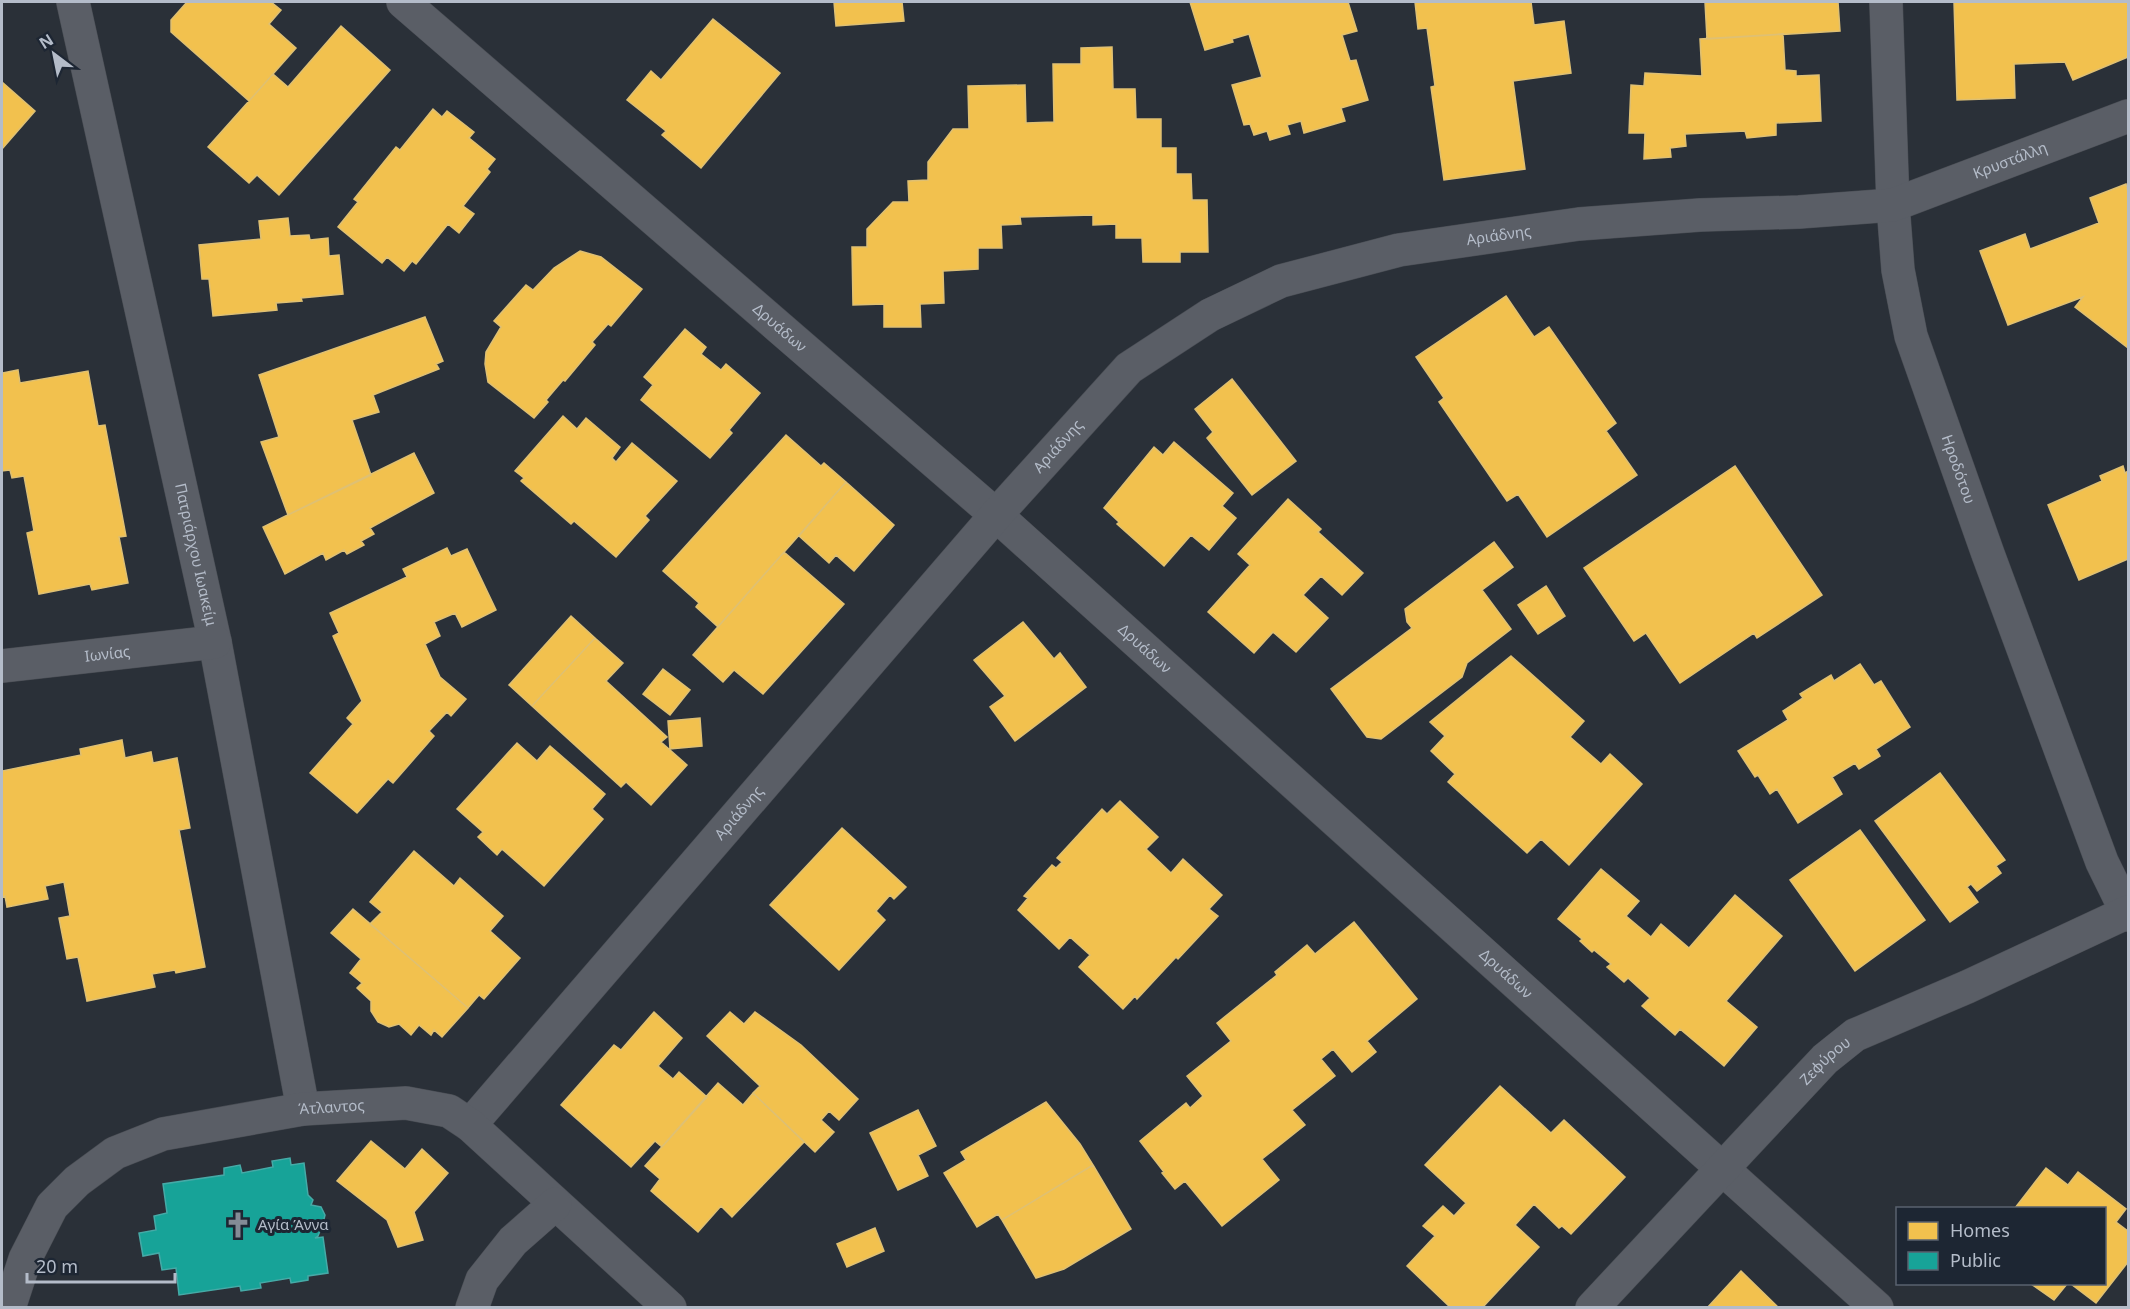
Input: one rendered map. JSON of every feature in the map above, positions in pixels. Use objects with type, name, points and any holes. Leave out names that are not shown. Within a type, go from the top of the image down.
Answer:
[{"type":"street","name":"Πατριάρχου Ιωακείμ","points":[[73,2],[215,642],[303,1109]]},
{"type":"street","name":"Δρυάδων","points":[[403,2],[996,515],[1877,1308]]},
{"type":"street","name":"Ηροδότου","points":[[1886,2],[1893,205],[1898,270],[1911,336],[1988,554],[2102,862],[2128,913]]},
{"type":"street","name":"Κρυστάλλη","points":[[1893,205],[2128,116]]},
{"type":"street","name":"Αριάδνης","points":[[470,1125],[996,515],[1129,368],[1210,315],[1281,281],[1399,250],[1579,224],[1893,205]]},
{"type":"street","name":"Ιωνίας","points":[[2,666],[215,642]]},
{"type":"street","name":"Ζεφύρου","points":[[1592,1308],[1824,1059],[1855,1035],[1967,987],[2128,913]]},
{"type":"street","name":"Άτλαντος","points":[[9,1308],[25,1259],[52,1206],[77,1181],[115,1153],[163,1134],[303,1109],[406,1103],[448,1111],[470,1125],[670,1308]]},
{"type":"street","points":[[472,1308],[482,1280],[513,1241],[555,1204]]},
{"type":"building: Homes","points":[[187,2],[271,2],[281,10],[269,24],[296,48],[249,101],[171,32],[171,20]]},
{"type":"building: Homes","points":[[834,2],[902,2],[904,21],[836,26]]},
{"type":"building: Homes","points":[[1190,2],[1348,2],[1357,31],[1342,35],[1350,61],[1356,60],[1368,100],[1341,108],[1345,121],[1304,133],[1301,121],[1287,125],[1290,134],[1270,140],[1267,131],[1254,135],[1250,124],[1244,125],[1232,85],[1262,77],[1249,34],[1232,39],[1233,42],[1205,50]]},
{"type":"building: Homes","points":[[1415,2],[1531,2],[1534,25],[1564,21],[1571,73],[1513,81],[1525,169],[1444,180],[1431,87],[1435,86],[1427,28],[1418,29]]},
{"type":"building: Homes","points":[[1705,2],[1838,2],[1840,31],[1707,39]]},
{"type":"building: Homes","points":[[1954,2],[2128,2],[2128,57],[2073,80],[2065,62],[2014,64],[2015,98],[1957,100]]},
{"type":"building: Homes","points":[[713,19],[780,73],[701,168],[662,135],[666,131],[627,100],[651,71],[661,80]]},
{"type":"building: Homes","points":[[341,26],[390,70],[279,195],[257,175],[249,183],[208,147],[273,74],[288,87]]},
{"type":"building: Homes","points":[[1783,34],[1785,70],[1796,71],[1796,76],[1819,75],[1821,121],[1776,123],[1776,135],[1747,138],[1745,131],[1685,134],[1686,146],[1670,148],[1671,157],[1644,159],[1645,133],[1629,133],[1631,85],[1644,86],[1645,73],[1702,76],[1700,39]]},
{"type":"building: Homes","points":[[1112,47],[1113,89],[1135,89],[1136,119],[1161,119],[1161,148],[1176,148],[1176,174],[1191,174],[1192,200],[1207,200],[1208,252],[1180,252],[1180,262],[1143,262],[1142,238],[1116,238],[1116,224],[1093,225],[1093,215],[1020,217],[1021,224],[1001,225],[1002,248],[978,248],[978,269],[943,271],[944,303],[920,304],[921,327],[884,327],[884,304],[853,305],[852,247],[867,247],[867,229],[893,202],[909,202],[908,181],[928,180],[928,162],[953,129],[969,129],[968,86],[1025,85],[1026,123],[1054,122],[1053,64],[1081,64],[1081,48]]},
{"type":"building: Homes","points":[[2,82],[35,111],[2,149]]},
{"type":"building: Homes","points":[[433,109],[442,117],[447,111],[474,132],[469,138],[495,159],[487,169],[490,172],[463,206],[474,214],[459,233],[448,224],[416,264],[412,261],[404,271],[387,257],[382,263],[338,227],[358,202],[354,199],[396,147],[400,150]]},
{"type":"building: Homes","points":[[2126,184],[2128,192],[2128,348],[2075,307],[2083,297],[2008,325],[1980,251],[2025,234],[2030,249],[2099,223],[2090,198]]},
{"type":"building: Homes","points":[[288,218],[290,236],[309,235],[310,240],[328,238],[329,256],[339,255],[343,294],[276,303],[277,310],[213,316],[209,279],[202,279],[199,245],[261,239],[259,221]]},
{"type":"building: Homes","points":[[580,251],[601,257],[642,289],[611,326],[608,324],[592,342],[595,345],[546,400],[548,402],[534,418],[488,382],[486,352],[501,327],[494,321],[526,285],[533,290],[554,268]]},
{"type":"building: Homes","points":[[1506,296],[1534,337],[1549,327],[1616,423],[1606,431],[1637,475],[1547,537],[1518,494],[1507,501],[1439,402],[1444,398],[1416,357]]},
{"type":"building: Homes","points":[[425,317],[443,361],[436,364],[439,369],[373,395],[379,412],[352,420],[371,475],[288,515],[261,442],[279,437],[259,375]]},
{"type":"building: Homes","points":[[685,329],[706,347],[701,354],[721,370],[726,364],[760,393],[729,430],[732,433],[710,458],[641,400],[653,385],[644,377]]},
{"type":"building: Homes","points":[[18,370],[20,383],[88,371],[98,426],[105,425],[126,536],[119,537],[128,583],[92,590],[90,584],[39,594],[27,533],[34,531],[24,476],[12,478],[10,470],[2,471],[2,373]]},
{"type":"building: Homes","points":[[1232,379],[1296,461],[1252,495],[1207,438],[1213,432],[1195,409]]},
{"type":"building: Homes","points":[[563,416],[577,429],[586,418],[620,447],[612,458],[616,462],[632,443],[677,481],[645,516],[649,520],[616,557],[574,521],[571,524],[521,481],[524,478],[515,471]]},
{"type":"building: Homes","points":[[786,435],[821,466],[824,463],[846,482],[718,627],[696,607],[699,603],[663,571]]},
{"type":"building: Homes","points":[[1174,442],[1233,493],[1222,506],[1236,518],[1209,550],[1191,535],[1164,566],[1117,524],[1119,522],[1104,508],[1154,447],[1163,455]]},
{"type":"building: Homes","points":[[414,453],[434,493],[370,528],[374,534],[361,541],[364,545],[347,554],[344,550],[326,560],[323,553],[285,574],[263,527]]},
{"type":"building: Homes","points":[[1735,466],[1822,595],[1757,638],[1754,633],[1680,683],[1646,633],[1634,641],[1584,568]]},
{"type":"building: Homes","points":[[2123,466],[2125,473],[2128,471],[2128,559],[2079,580],[2048,505],[2102,481],[2100,476]]},
{"type":"building: Homes","points":[[846,482],[894,525],[854,571],[836,555],[829,563],[799,536]]},
{"type":"building: Homes","points":[[1288,499],[1321,529],[1318,532],[1363,573],[1342,595],[1321,576],[1303,595],[1328,618],[1296,652],[1273,632],[1254,653],[1208,612],[1250,565],[1238,554]]},
{"type":"building: Homes","points":[[1494,542],[1513,567],[1482,590],[1511,629],[1467,663],[1462,677],[1381,739],[1367,737],[1331,689],[1412,628],[1407,622],[1405,609]]},
{"type":"building: Homes","points":[[447,548],[451,556],[467,549],[496,610],[462,627],[455,613],[434,622],[440,636],[425,644],[440,677],[466,699],[451,716],[447,712],[429,731],[434,736],[393,783],[388,779],[357,813],[310,773],[353,724],[347,718],[362,701],[333,636],[339,633],[330,613],[407,577],[403,569]]},
{"type":"building: Homes","points":[[784,552],[844,604],[763,694],[734,670],[723,682],[693,655]]},
{"type":"building: Homes","points":[[1546,586],[1565,616],[1538,634],[1518,605]]},
{"type":"building: Homes","points":[[571,616],[595,638],[532,706],[509,685]]},
{"type":"building: Homes","points":[[1023,622],[1054,659],[1060,653],[1086,687],[1015,741],[990,707],[1005,696],[974,660]]},
{"type":"building: Homes","points":[[595,638],[623,663],[606,681],[667,737],[661,742],[687,765],[651,805],[626,782],[621,787],[532,706]]},
{"type":"building: Homes","points":[[1511,656],[1584,721],[1570,737],[1601,764],[1610,754],[1642,784],[1569,865],[1541,839],[1527,853],[1448,782],[1455,774],[1431,751],[1445,736],[1430,722]]},
{"type":"building: Homes","points":[[1860,664],[1874,685],[1881,681],[1910,727],[1876,749],[1880,756],[1859,769],[1855,763],[1832,777],[1842,794],[1798,823],[1777,789],[1770,794],[1758,775],[1755,777],[1738,751],[1788,720],[1783,711],[1803,698],[1800,694],[1831,675],[1834,681]]},
{"type":"building: Homes","points":[[663,669],[690,690],[670,715],[643,694]]},
{"type":"building: Homes","points":[[700,718],[702,746],[670,749],[668,721]]},
{"type":"building: Homes","points":[[122,740],[125,758],[151,752],[153,763],[177,758],[190,828],[179,830],[205,967],[176,973],[175,970],[152,974],[155,987],[87,1001],[78,957],[67,959],[59,918],[70,916],[64,882],[45,886],[48,899],[7,907],[5,896],[2,897],[2,771],[81,755],[80,749]]},
{"type":"building: Homes","points":[[517,743],[537,761],[550,746],[605,794],[592,809],[603,819],[544,886],[502,849],[497,855],[478,837],[483,832],[457,809]]},
{"type":"building: Homes","points":[[1940,773],[2005,860],[1996,866],[2001,873],[1977,891],[1971,884],[1967,887],[1978,902],[1950,922],[1875,821]]},
{"type":"building: Homes","points":[[1120,801],[1158,837],[1146,849],[1171,873],[1183,859],[1222,895],[1209,909],[1218,916],[1178,959],[1176,957],[1137,999],[1135,996],[1123,1009],[1079,967],[1090,955],[1070,937],[1059,949],[1018,910],[1028,898],[1024,896],[1052,865],[1056,868],[1062,862],[1057,858],[1102,809],[1107,814]]},
{"type":"building: Homes","points":[[842,828],[906,887],[894,899],[890,895],[876,911],[885,920],[839,970],[770,905]]},
{"type":"building: Homes","points":[[1860,830],[1925,920],[1855,971],[1790,880]]},
{"type":"building: Homes","points":[[414,851],[454,886],[460,878],[503,916],[490,931],[520,958],[484,999],[479,995],[468,1008],[370,924],[382,912],[370,902]]},
{"type":"building: Homes","points":[[1601,869],[1639,901],[1626,916],[1651,937],[1661,924],[1689,948],[1735,895],[1782,936],[1726,1001],[1757,1027],[1724,1066],[1680,1029],[1675,1035],[1642,1006],[1650,998],[1628,978],[1624,982],[1607,967],[1611,964],[1594,950],[1592,952],[1580,941],[1582,939],[1558,919]]},
{"type":"building: Homes","points":[[353,909],[468,1008],[442,1037],[434,1030],[431,1035],[419,1025],[411,1035],[399,1024],[389,1027],[378,1022],[371,1011],[371,1001],[357,988],[362,983],[350,973],[361,959],[331,933]]},
{"type":"building: Homes","points":[[1354,922],[1417,999],[1367,1041],[1376,1052],[1352,1072],[1333,1049],[1321,1059],[1335,1076],[1292,1110],[1305,1125],[1262,1159],[1279,1180],[1222,1226],[1185,1181],[1175,1189],[1140,1141],[1186,1103],[1190,1108],[1203,1096],[1187,1076],[1231,1041],[1217,1023],[1277,975],[1275,972],[1307,945],[1315,954]]},
{"type":"building: Homes","points":[[654,1012],[682,1038],[658,1066],[673,1079],[679,1072],[707,1097],[662,1147],[655,1141],[631,1167],[561,1105],[614,1045],[621,1050]]},
{"type":"building: Homes","points":[[730,1012],[744,1024],[755,1012],[801,1045],[858,1099],[839,1120],[829,1111],[821,1120],[834,1132],[815,1152],[753,1093],[760,1086],[707,1036]]},
{"type":"building: Homes","points":[[718,1083],[743,1105],[753,1093],[804,1142],[732,1217],[721,1206],[698,1232],[651,1191],[660,1179],[645,1166]]},
{"type":"building: Homes","points":[[1500,1086],[1551,1133],[1564,1120],[1625,1177],[1571,1234],[1562,1226],[1559,1228],[1534,1204],[1515,1225],[1539,1247],[1482,1308],[1451,1308],[1407,1266],[1435,1236],[1423,1226],[1443,1206],[1454,1216],[1466,1203],[1425,1165]]},
{"type":"building: Homes","points":[[1046,1102],[1080,1144],[1093,1165],[1002,1220],[998,1214],[977,1227],[944,1173],[966,1160],[961,1152]]},
{"type":"building: Homes","points":[[918,1110],[936,1146],[918,1155],[928,1176],[898,1190],[870,1133]]},
{"type":"building: Homes","points":[[371,1141],[405,1169],[422,1149],[448,1173],[414,1212],[423,1240],[398,1247],[387,1220],[337,1181]]},
{"type":"building: Homes","points":[[1093,1165],[1131,1229],[1064,1269],[1036,1278],[1002,1220]]},
{"type":"building: Homes","points":[[2046,1168],[2068,1185],[2078,1172],[2126,1209],[2116,1222],[2128,1231],[2128,1262],[2096,1303],[2072,1285],[2106,1285],[2106,1207],[2016,1207]]},
{"type":"building: Homes","points":[[875,1228],[884,1251],[847,1267],[837,1244]]},
{"type":"building: Homes","points":[[1741,1271],[1779,1308],[1707,1308]]},
{"type":"building: Homes","points":[[2032,1285],[2066,1285],[2054,1300]]},
{"type":"building: Public","name":"Αγία Άννα","points":[[290,1158],[291,1165],[304,1163],[308,1195],[313,1200],[311,1205],[321,1207],[325,1215],[323,1223],[316,1227],[320,1231],[315,1238],[323,1237],[328,1273],[308,1276],[308,1280],[291,1283],[290,1278],[260,1283],[261,1288],[241,1291],[240,1286],[179,1295],[176,1268],[162,1270],[159,1253],[143,1256],[139,1233],[156,1230],[154,1216],[167,1213],[163,1184],[224,1175],[224,1168],[240,1165],[242,1173],[273,1167],[272,1161]]},
{"type":"place","name":"Αγία Άννα","points":[[238,1225]]}]
